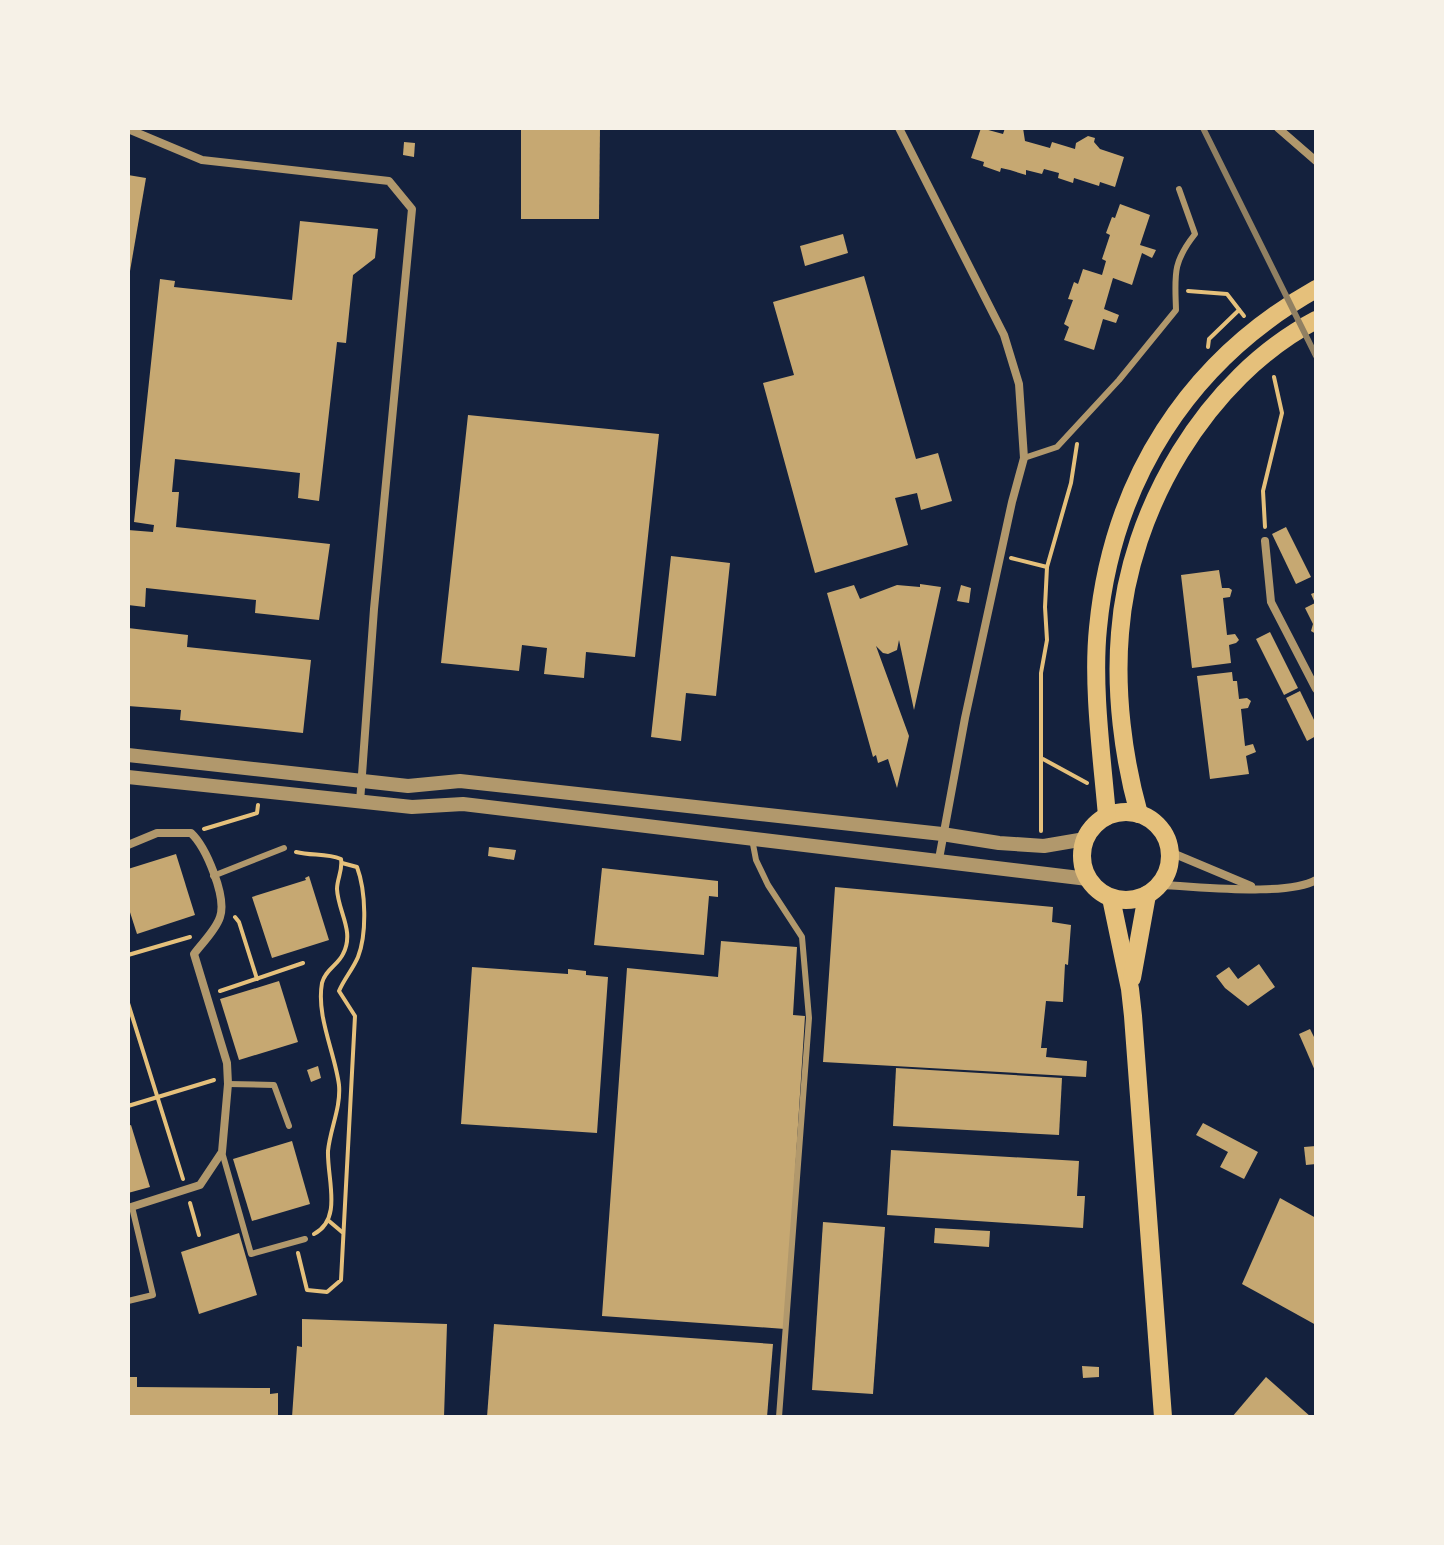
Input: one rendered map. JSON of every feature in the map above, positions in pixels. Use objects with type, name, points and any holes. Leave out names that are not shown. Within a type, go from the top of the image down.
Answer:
[{"type":"main road","points":[[1107,816],[1098,679],[1098,629],[1116,538],[1139,476],[1158,440],[1213,367],[1241,339],[1316,289]]},
{"type":"main road","points":[[1139,814],[1127,770],[1119,672],[1120,632],[1126,589],[1150,513],[1178,454],[1230,385],[1273,347],[1316,320]]},
{"type":"main road","points":[[1130,989],[1154,890],[1168,870],[1170,852],[1165,836],[1154,822],[1139,814],[1123,812],[1107,816],[1094,825],[1085,839],[1081,859],[1088,879],[1098,890],[1111,898],[1130,900],[1154,890]]},
{"type":"main road","points":[[1111,898],[1130,989],[1163,1417]]},
{"type":"street","points":[[899,128],[1004,335],[1019,384],[1024,458],[939,859]]},
{"type":"street","points":[[1278,128],[1316,161]]},
{"type":"street","points":[[128,129],[202,160],[389,181],[412,209],[360,802]]},
{"type":"street","points":[[1265,541],[1271,602],[1316,689]]},
{"type":"street","points":[[128,755],[408,786],[460,781],[942,834],[999,843],[1041,845],[1085,839]]},
{"type":"street","points":[[128,777],[412,807],[463,804],[1088,879]]},
{"type":"street","points":[[128,845],[157,833],[191,833],[202,844],[223,904],[220,920],[194,954],[227,1063],[228,1080],[222,1152],[200,1185],[130,1207]]},
{"type":"street","points":[[1170,852],[1256,888]]},
{"type":"street","points":[[1154,890],[1305,886],[1316,880]]},
{"type":"lane","points":[[1024,458],[1057,447],[1119,380],[1176,310],[1175,271],[1180,253],[1195,234],[1179,189]]},
{"type":"lane","points":[[752,837],[762,873],[802,937],[809,1018],[779,1417]]},
{"type":"lane","points":[[213,876],[284,848]]},
{"type":"lane","points":[[228,1080],[274,1085],[289,1126]]},
{"type":"lane","points":[[222,1152],[251,1254],[305,1239]]},
{"type":"lane","points":[[128,1301],[153,1295],[130,1207]]},
{"type":"path","points":[[1176,290],[1227,294],[1245,318]]},
{"type":"path","points":[[1208,348],[1209,339],[1239,310]]},
{"type":"path","points":[[1265,541],[1263,491],[1282,413],[1274,377]]},
{"type":"path","points":[[1041,845],[1041,673],[1047,640],[1047,567],[1071,483],[1080,422]]},
{"type":"path","points":[[1001,556],[1047,567]]},
{"type":"path","points":[[191,833],[257,813],[259,791]]},
{"type":"path","points":[[284,848],[308,855],[326,853],[341,859],[337,888],[349,931],[343,954],[322,982],[322,1001],[339,1085],[339,1105],[329,1140],[327,1165],[332,1216],[324,1229],[305,1239]]},
{"type":"path","points":[[295,1242],[307,1290],[327,1292],[341,1280],[355,1016],[339,991],[357,960],[365,935],[362,879],[357,867],[342,863]]},
{"type":"path","points":[[223,904],[239,922],[257,979]]},
{"type":"path","points":[[128,955],[212,931]]},
{"type":"path","points":[[207,995],[303,963]]},
{"type":"path","points":[[128,1003],[199,1235]]},
{"type":"path","points":[[128,1106],[228,1080]]},
{"type":"path","points":[[329,1221],[342,1232]]},
{"type":"building","points":[[521,128],[600,128],[599,219],[521,219]]},
{"type":"building","points":[[981,128],[1003,134],[1005,128],[1023,128],[1025,141],[1050,148],[1052,142],[1075,149],[1076,143],[1088,136],[1095,138],[1094,142],[1100,149],[1124,157],[1115,187],[1100,182],[1099,186],[1074,178],[1073,183],[1058,178],[1059,173],[1044,169],[1042,174],[1026,170],[1026,175],[983,166],[984,162],[971,158]]},
{"type":"building","points":[[404,142],[415,143],[414,157],[403,155]]},
{"type":"building","points":[[128,175],[146,178],[130,271],[128,271]]},
{"type":"building","points":[[1120,204],[1150,215],[1140,245],[1156,250],[1152,258],[1142,253],[1132,285],[1113,278],[1104,309],[1119,315],[1116,323],[1103,319],[1094,350],[1064,340],[1069,327],[1064,324],[1073,300],[1068,299],[1083,269],[1102,275],[1106,261],[1102,259],[1110,235],[1106,233]]},
{"type":"building","points":[[300,221],[378,229],[375,258],[353,275],[346,343],[337,342],[319,501],[298,498],[300,473],[175,459],[172,492],[179,492],[176,527],[330,544],[319,620],[255,613],[256,600],[146,588],[145,607],[128,605],[128,530],[153,532],[154,525],[134,522],[160,279],[175,281],[174,287],[292,300]]},
{"type":"building","points":[[843,234],[848,253],[805,266],[800,246]]},
{"type":"building","points":[[864,276],[916,459],[938,453],[952,501],[921,510],[917,493],[895,498],[908,545],[815,573],[763,383],[794,375],[773,302]]},
{"type":"building","points":[[468,415],[659,434],[635,657],[586,652],[584,678],[544,674],[547,648],[522,645],[519,671],[441,663]]},
{"type":"building","points":[[1286,527],[1311,577],[1296,584],[1272,534]]},
{"type":"building","points":[[671,556],[730,563],[716,696],[686,693],[681,741],[651,737]]},
{"type":"building","points":[[1219,570],[1222,588],[1232,590],[1230,597],[1223,598],[1227,635],[1235,634],[1239,640],[1229,645],[1231,663],[1192,668],[1181,575]]},
{"type":"building","points":[[920,584],[941,587],[914,710],[899,640],[897,650],[888,654],[876,646],[909,736],[897,788],[888,759],[878,763],[876,755],[873,757],[827,593],[854,585],[860,599],[897,585],[920,587]]},
{"type":"building","points":[[961,585],[971,588],[969,603],[957,601]]},
{"type":"building","points":[[1316,592],[1316,634],[1311,631],[1313,624],[1305,608],[1315,603],[1311,594]]},
{"type":"building","points":[[128,628],[188,635],[187,647],[311,660],[303,733],[180,720],[181,710],[128,706]]},
{"type":"building","points":[[1270,632],[1298,688],[1284,695],[1256,639]]},
{"type":"building","points":[[1232,672],[1233,681],[1237,681],[1239,699],[1251,701],[1248,708],[1241,709],[1245,746],[1253,744],[1256,752],[1246,756],[1249,774],[1210,779],[1197,676]]},
{"type":"building","points":[[1300,691],[1316,724],[1316,736],[1307,741],[1286,698]]},
{"type":"building","points":[[489,847],[516,850],[514,860],[488,856]]},
{"type":"building","points":[[176,854],[195,915],[137,934],[128,906],[128,869]]},
{"type":"building","points":[[602,868],[718,881],[718,897],[709,896],[704,955],[594,945]]},
{"type":"building","points":[[309,876],[329,940],[272,958],[252,897],[306,880]]},
{"type":"building","points":[[835,887],[1053,907],[1052,922],[1071,925],[1068,965],[1065,964],[1063,1002],[1046,1001],[1041,1048],[1047,1048],[1046,1057],[1087,1061],[1086,1077],[823,1062]]},
{"type":"building","points":[[721,941],[797,947],[793,1015],[805,1016],[785,1329],[602,1316],[627,968],[718,977]]},
{"type":"building","points":[[1259,964],[1275,987],[1248,1006],[1225,988],[1216,976],[1229,967],[1238,979]]},
{"type":"building","points":[[472,967],[568,974],[568,969],[608,977],[597,1133],[461,1124]]},
{"type":"building","points":[[279,981],[298,1042],[239,1060],[220,999]]},
{"type":"building","points":[[1310,1029],[1316,1041],[1316,1073],[1299,1034]]},
{"type":"building","points":[[318,1066],[321,1078],[311,1082],[307,1070]]},
{"type":"building","points":[[896,1068],[1062,1078],[1059,1135],[893,1126]]},
{"type":"building","points":[[1203,1123],[1258,1152],[1244,1179],[1220,1167],[1228,1152],[1196,1135]]},
{"type":"building","points":[[131,1125],[150,1187],[128,1193],[128,1126]]},
{"type":"building","points":[[292,1141],[310,1204],[252,1221],[233,1159]]},
{"type":"building","points":[[1316,1146],[1316,1164],[1306,1165],[1304,1147]]},
{"type":"building","points":[[891,1150],[1079,1161],[1077,1196],[1085,1196],[1083,1228],[887,1215]]},
{"type":"building","points":[[1280,1198],[1316,1218],[1316,1325],[1242,1284]]},
{"type":"building","points":[[823,1222],[885,1227],[873,1394],[812,1390]]},
{"type":"building","points":[[935,1228],[990,1231],[989,1247],[934,1243]]},
{"type":"building","points":[[239,1233],[257,1295],[199,1314],[181,1252]]},
{"type":"building","points":[[302,1319],[447,1324],[444,1417],[292,1417],[297,1346],[302,1347]]},
{"type":"building","points":[[494,1324],[773,1344],[767,1417],[487,1417]]},
{"type":"building","points":[[1082,1366],[1099,1367],[1099,1377],[1083,1378]]},
{"type":"building","points":[[128,1377],[137,1377],[137,1387],[270,1388],[270,1394],[278,1393],[278,1417],[128,1417]]},
{"type":"building","points":[[1266,1377],[1311,1417],[1232,1417]]},
{"type":"railway","points":[[1203,128],[1316,356]]}]
